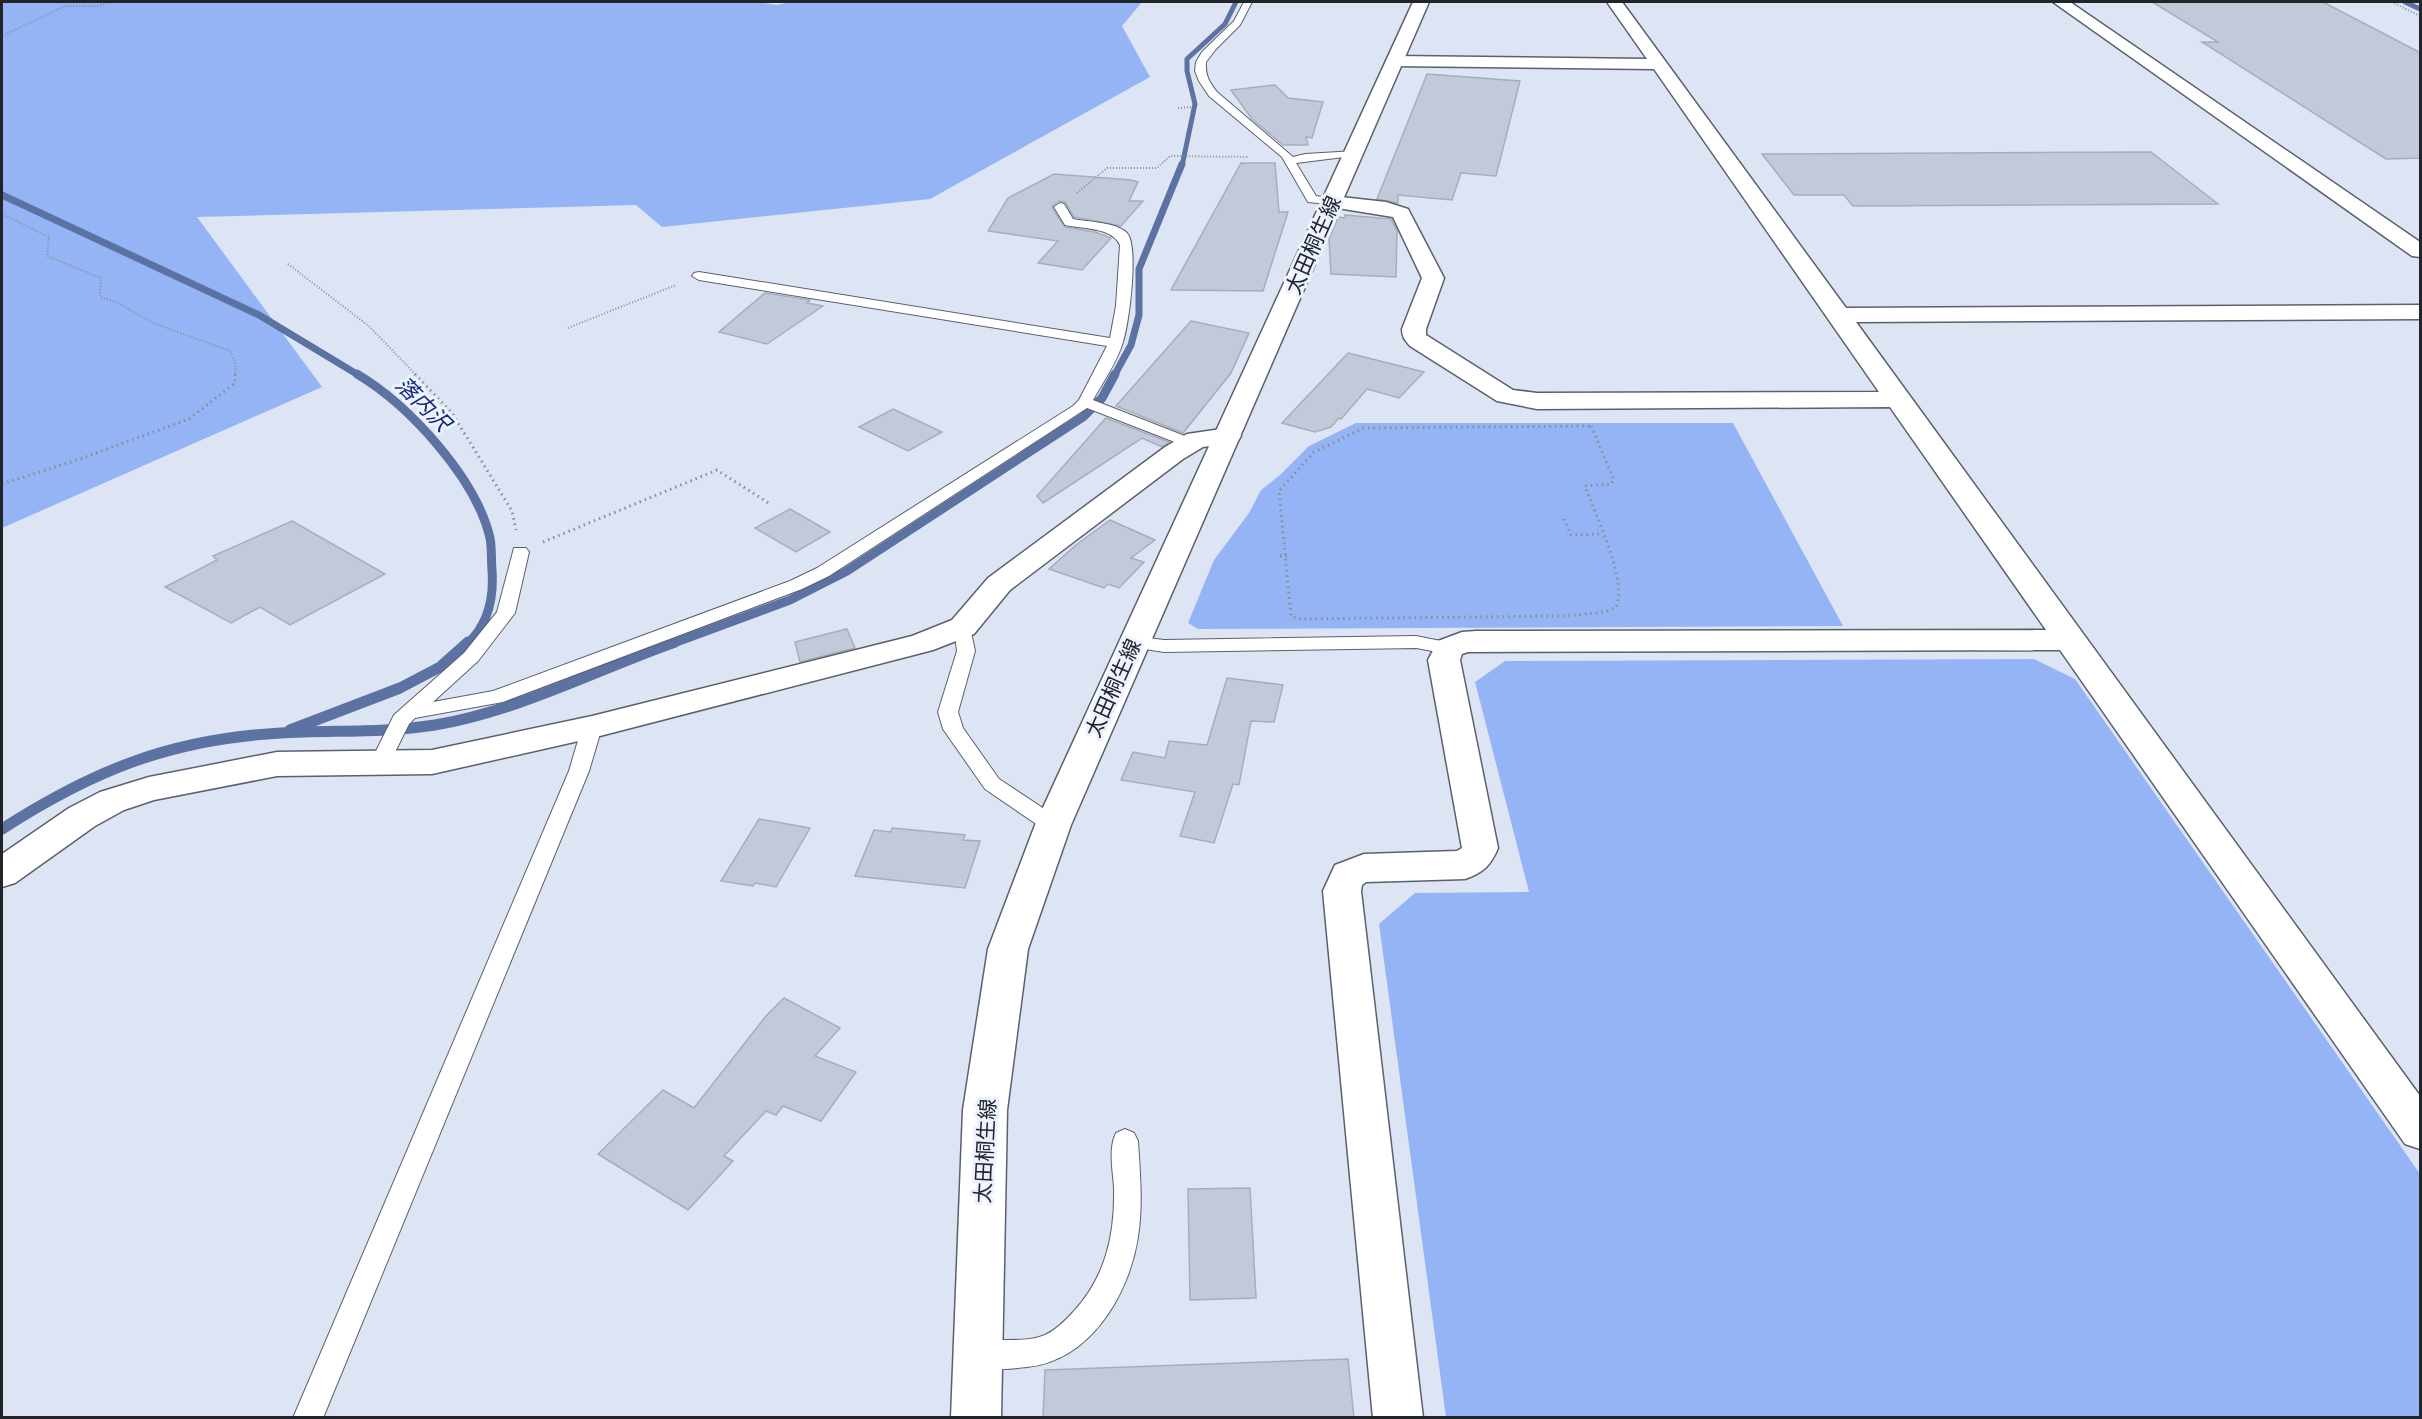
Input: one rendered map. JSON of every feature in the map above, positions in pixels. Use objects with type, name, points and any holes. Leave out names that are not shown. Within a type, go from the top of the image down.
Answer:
[{"type":"street","name":"太田桐生線","points":[[976,1418],[986,1099],[1008,949],[1053,825],[1421,2]]},
{"type":"street","points":[[1616,2],[2421,1130]]},
{"type":"street","points":[[2061,2],[2421,251]]},
{"type":"street","points":[[2070,2],[2132,39],[2421,236]]},
{"type":"street","points":[[1394,61],[1659,63]]},
{"type":"street","points":[[1332,202],[1386,208],[1401,213],[1433,278],[1414,329],[1414,336],[1418,342],[1506,396],[1537,401],[1898,399]]},
{"type":"street","points":[[1839,315],[2421,312]]},
{"type":"street","points":[[2,873],[82,817],[112,801],[149,789],[206,776],[277,764],[395,734],[432,762],[592,727],[890,652],[963,627],[999,584],[1190,443],[1196,440],[1227,436]]},
{"type":"street","points":[[1398,1418],[1342,891],[1344,880],[1350,872],[1364,868],[1465,865],[1476,857],[1480,848],[1444,660],[1449,648],[1462,642],[1488,641],[2071,640]]},
{"type":"lane","points":[[1248,2],[1238,22],[1203,55],[1200,73],[1204,83],[1213,94],[1288,158],[1312,199],[1332,202]]},
{"type":"lane","points":[[1288,158],[1352,153]]},
{"type":"lane","points":[[1060,207],[1069,222],[1113,230],[1124,238],[1126,245],[1123,306],[1116,343],[1094,404]]},
{"type":"lane","points":[[699,276],[1116,343]]},
{"type":"lane","points":[[395,734],[796,585],[823,572],[1078,409],[1094,404],[1190,443]]},
{"type":"lane","points":[[395,734],[471,657],[506,613],[520,552]]},
{"type":"lane","points":[[963,627],[966,651],[948,712],[953,729],[992,784],[1053,825]]},
{"type":"lane","points":[[1133,642],[1164,646],[1416,642],[1449,648]]},
{"type":"lane","points":[[308,1418],[579,771],[592,727]]},
{"type":"lane","points":[[978,1355],[1033,1352],[1054,1346],[1074,1333],[1099,1303],[1118,1272],[1127,1227],[1125,1141]]},
{"type":"path","points":[[2,36],[65,6],[99,6],[110,2]]},
{"type":"path","points":[[2392,2],[2421,15]]},
{"type":"path","points":[[1060,207],[1107,168],[1157,168],[1170,156],[1288,158]]},
{"type":"path","points":[[2,214],[49,237],[47,256],[101,278],[100,297],[116,302],[153,323],[230,351],[236,364],[235,383],[189,419],[2,484]]},
{"type":"path","points":[[288,264],[370,327],[452,413],[512,511],[520,552],[717,470],[770,504]]},
{"type":"path","points":[[568,328],[699,276]]},
{"type":"path","points":[[1592,426],[1614,480],[1611,484],[1585,486],[1602,534],[1616,572],[1620,598],[1616,607],[1605,612],[1565,616],[1298,619],[1292,616],[1281,487],[1314,452],[1364,428],[1592,426]]},
{"type":"path","points":[[1564,519],[1570,535],[1602,534]]},
{"type":"path","points":[[1280,556],[1288,556]]},
{"type":"shaded area","points":[[2,2],[758,2],[777,5],[791,2],[1142,2],[1122,26],[1150,77],[930,199],[662,227],[636,205],[197,217],[322,387],[2,528]]},
{"type":"shaded area","points":[[1356,423],[1733,423],[1843,626],[1198,629],[1188,623],[1214,560],[1249,513],[1261,490],[1309,446]]},
{"type":"shaded area","points":[[2034,659],[2075,679],[2420,1174],[2420,1417],[1446,1417],[1379,924],[1415,893],[1529,892],[1475,682],[1505,661]]},
{"type":"building","points":[[2152,2],[2323,2],[2421,53],[2421,158],[2386,159],[2202,42],[2218,42]]},
{"type":"building","points":[[1427,74],[1520,81],[1496,176],[1461,173],[1452,200],[1398,195],[1398,203],[1377,199]]},
{"type":"building","points":[[1275,85],[1288,98],[1323,102],[1312,138],[1306,137],[1308,145],[1283,145],[1252,119],[1231,90]]},
{"type":"building","points":[[2151,152],[2218,204],[1853,206],[1844,195],[1794,195],[1762,154]]},
{"type":"building","points":[[1241,163],[1275,163],[1279,212],[1288,212],[1263,291],[1171,290]]},
{"type":"building","points":[[1054,174],[1138,182],[1129,201],[1143,201],[1121,226],[1074,217],[1065,202],[1059,201],[1053,205],[1052,208],[1065,227],[1095,232],[1111,238],[1082,270],[1038,263],[1058,241],[988,231],[1008,198]]},
{"type":"building","points":[[1345,215],[1391,219],[1397,231],[1396,277],[1331,274],[1329,239],[1338,217],[1345,218]]},
{"type":"building","points":[[765,293],[810,300],[807,303],[823,306],[767,344],[719,332]]},
{"type":"building","points":[[1191,321],[1249,333],[1231,373],[1183,433],[1116,406]]},
{"type":"building","points":[[1348,353],[1424,372],[1399,398],[1367,389],[1331,427],[1315,432],[1282,423]]},
{"type":"building","points":[[893,409],[942,432],[908,451],[859,427]]},
{"type":"building","points":[[1106,418],[1169,442],[1162,447],[1142,438],[1043,503],[1037,496]]},
{"type":"building","points":[[790,509],[830,532],[796,552],[755,528]]},
{"type":"building","points":[[1110,520],[1155,540],[1131,558],[1144,562],[1119,588],[1108,584],[1104,588],[1049,569],[1076,545]]},
{"type":"building","points":[[292,521],[385,574],[290,625],[260,607],[231,623],[165,587],[217,560],[213,556]]},
{"type":"building","points":[[847,629],[855,648],[800,662],[795,642]]},
{"type":"building","points":[[1227,678],[1283,685],[1274,722],[1251,721],[1239,785],[1233,784],[1214,843],[1180,836],[1195,792],[1121,780],[1133,752],[1165,758],[1169,741],[1207,745]]},
{"type":"building","points":[[759,819],[810,828],[776,887],[721,881]]},
{"type":"building","points":[[892,828],[965,835],[963,840],[980,841],[965,888],[855,876],[874,830],[891,832]]},
{"type":"building","points":[[784,998],[840,1028],[815,1056],[856,1072],[821,1121],[783,1106],[776,1115],[766,1111],[724,1156],[733,1161],[688,1210],[598,1154],[663,1090],[694,1108],[766,1016]]},
{"type":"building","points":[[1250,1188],[1256,1298],[1190,1300],[1188,1189]]},
{"type":"building","points":[[1348,1359],[1354,1418],[1043,1418],[1045,1370]]},
{"type":"waterway","points":[[1182,166],[1195,104],[1187,71],[1187,59],[1225,24],[1236,2]]},
{"type":"waterway","points":[[2405,2],[2420,9]]},
{"type":"waterway","points":[[1114,376],[1131,345],[1139,315],[1139,269],[1182,164]]},
{"type":"waterway","name":"落内沢","points":[[2,195],[259,315],[360,376]]},
{"type":"waterway","name":"落内沢","points":[[357,374],[398,404],[438,445],[471,491],[482,515],[491,542],[491,600],[485,619],[467,644]]},
{"type":"waterway","points":[[671,644],[790,600],[847,571],[1083,417],[1102,398],[1115,374]]},
{"type":"waterway","name":"落内沢","points":[[290,730],[400,688],[440,667],[468,642]]},
{"type":"waterway","points":[[2,829],[36,808],[102,774],[169,750],[241,736],[397,729],[466,719],[527,700],[675,642]]}]
